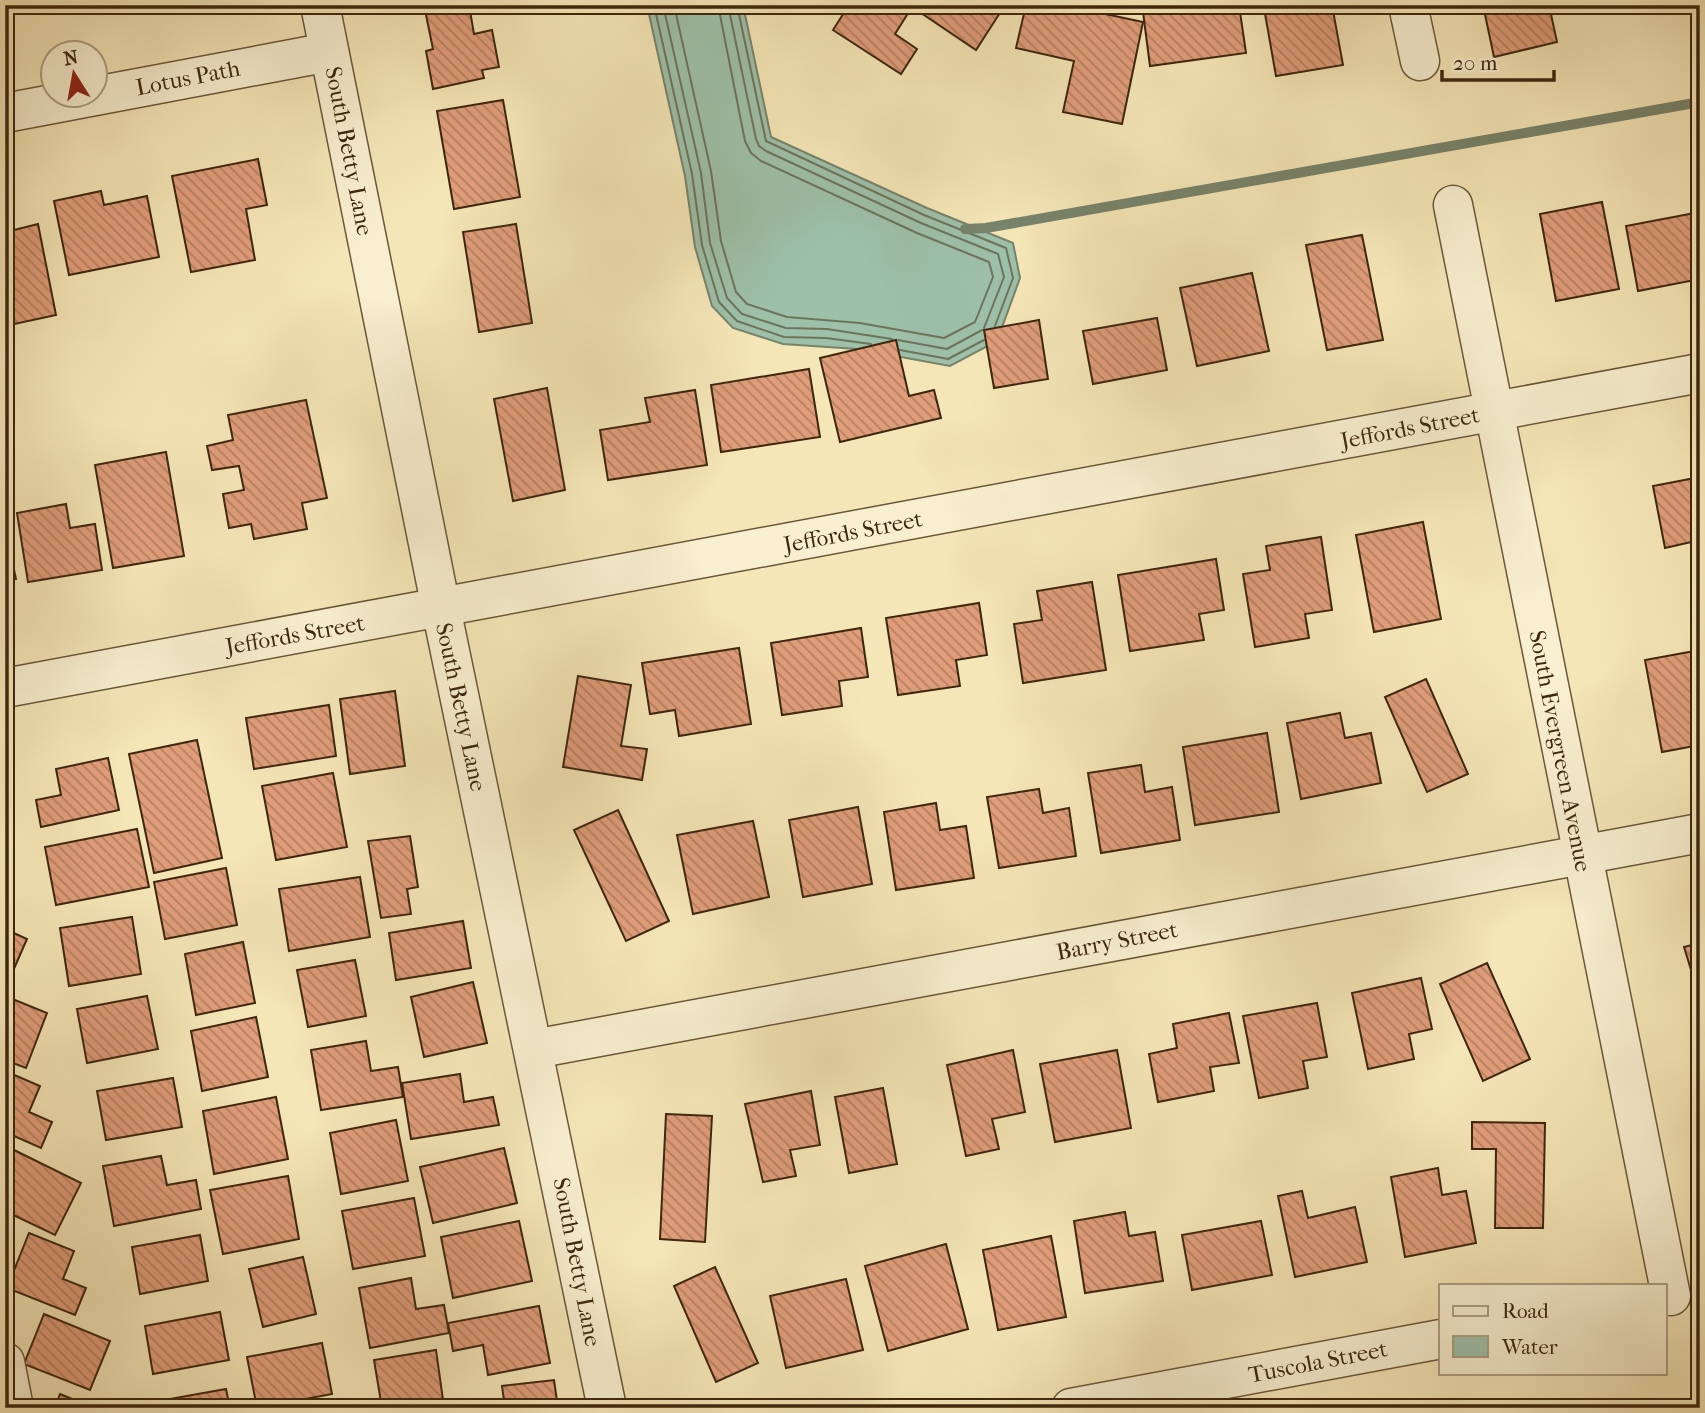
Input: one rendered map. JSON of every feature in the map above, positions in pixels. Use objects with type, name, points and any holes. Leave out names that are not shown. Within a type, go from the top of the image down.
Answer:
[{"type":"street","name":"South Betty Lane","points":[[320,5],[441,608],[607,1408]]},
{"type":"street","points":[[1408,5],[1420,61]]},
{"type":"street","name":"Lotus Path","points":[[5,113],[329,52]]},
{"type":"street","name":"South Evergreen Avenue","points":[[1452,205],[1581,855],[1678,1295]]},
{"type":"street","name":"Jeffords Street","points":[[5,688],[1700,373]]},
{"type":"street","name":"Barry Street","points":[[534,1049],[1700,833]]},
{"type":"street","name":"Tuscola Street","points":[[1071,1408],[1439,1339]]},
{"type":"street","points":[[5,1362],[14,1408]]},
{"type":"water","points":[[647,5],[743,5],[771,137],[927,208],[1013,243],[1020,278],[997,341],[950,366],[857,349],[783,344],[733,328],[712,306],[695,247],[685,176]]},
{"type":"building","points":[[424,5],[469,5],[474,34],[492,30],[499,67],[482,70],[484,78],[433,89],[426,51],[433,49]]},
{"type":"building","points":[[849,5],[1005,5],[976,50],[912,7],[895,34],[917,49],[901,74],[833,30]]},
{"type":"building","points":[[1026,5],[1063,5],[1143,22],[1122,124],[1063,112],[1074,61],[1016,48]]},
{"type":"building","points":[[1195,5],[1239,5],[1246,53],[1150,66],[1143,12]]},
{"type":"building","points":[[1282,5],[1332,5],[1343,65],[1276,76],[1264,8]]},
{"type":"building","points":[[1483,5],[1549,5],[1557,42],[1494,57]]},
{"type":"building","points":[[1572,5],[1604,5],[1573,11]]},
{"type":"building","points":[[503,100],[520,197],[454,209],[437,111]]},
{"type":"building","points":[[258,159],[267,205],[246,209],[255,260],[191,272],[172,176]]},
{"type":"building","points":[[101,191],[104,205],[147,196],[159,257],[69,275],[54,201]]},
{"type":"building","points":[[1602,202],[1619,289],[1556,301],[1540,214]]},
{"type":"building","points":[[7,210],[10,231],[38,224],[56,315],[5,326]]},
{"type":"building","points":[[1700,212],[1700,279],[1638,291],[1626,226]]},
{"type":"building","points":[[516,224],[532,323],[479,332],[463,232]]},
{"type":"building","points":[[1362,235],[1383,340],[1327,350],[1306,245]]},
{"type":"building","points":[[1252,273],[1269,351],[1197,366],[1180,288]]},
{"type":"building","points":[[1157,318],[1167,370],[1093,384],[1083,331]]},
{"type":"building","points":[[1039,320],[1048,379],[994,388],[984,330]]},
{"type":"building","points":[[896,340],[909,396],[934,390],[941,418],[840,442],[820,358]]},
{"type":"building","points":[[809,369],[820,437],[721,452],[711,385]]},
{"type":"building","points":[[547,388],[565,490],[513,501],[494,399]]},
{"type":"building","points":[[695,390],[707,465],[608,480],[600,430],[650,422],[645,398]]},
{"type":"building","points":[[306,400],[327,498],[302,503],[307,529],[254,539],[251,524],[229,528],[223,494],[244,490],[239,466],[212,470],[207,446],[233,440],[228,415]]},
{"type":"building","points":[[166,452],[184,556],[113,568],[95,465]]},
{"type":"building","points":[[1700,477],[1700,540],[1665,548],[1653,486]]},
{"type":"building","points":[[66,504],[70,528],[95,524],[102,570],[28,582],[17,513]]},
{"type":"building","points":[[1423,522],[1441,619],[1374,632],[1356,535]]},
{"type":"building","points":[[5,528],[16,579],[5,581]]},
{"type":"building","points":[[1321,537],[1332,610],[1305,614],[1309,638],[1255,647],[1243,574],[1270,570],[1266,546]]},
{"type":"building","points":[[1216,559],[1224,610],[1199,614],[1204,640],[1130,651],[1118,575]]},
{"type":"building","points":[[1092,582],[1106,670],[1023,683],[1014,624],[1042,620],[1037,591]]},
{"type":"building","points":[[979,603],[987,655],[956,660],[960,686],[898,695],[886,618]]},
{"type":"building","points":[[861,628],[868,677],[839,681],[842,706],[782,715],[771,643]]},
{"type":"building","points":[[739,648],[751,724],[679,736],[675,710],[650,714],[642,663]]},
{"type":"building","points":[[1700,650],[1700,745],[1662,752],[1645,660]]},
{"type":"building","points":[[578,676],[631,685],[621,746],[647,749],[642,780],[563,767]]},
{"type":"building","points":[[1426,679],[1468,774],[1427,792],[1385,697]]},
{"type":"building","points":[[395,691],[405,766],[350,774],[340,699]]},
{"type":"building","points":[[329,705],[336,756],[254,769],[246,718]]},
{"type":"building","points":[[1340,713],[1345,738],[1371,733],[1381,783],[1301,799],[1287,723]]},
{"type":"building","points":[[1267,733],[1279,812],[1195,825],[1183,747]]},
{"type":"building","points":[[197,740],[222,858],[154,873],[129,754]]},
{"type":"building","points":[[108,758],[119,810],[41,827],[36,800],[61,795],[56,769]]},
{"type":"building","points":[[1141,765],[1145,792],[1172,787],[1180,840],[1101,853],[1088,773]]},
{"type":"building","points":[[333,773],[347,847],[276,860],[262,786]]},
{"type":"building","points":[[1039,789],[1043,813],[1069,808],[1076,856],[999,868],[987,797]]},
{"type":"building","points":[[936,803],[940,830],[966,826],[974,878],[896,890],[884,812]]},
{"type":"building","points":[[858,807],[872,884],[803,897],[789,820]]},
{"type":"building","points":[[618,810],[669,921],[626,941],[574,830]]},
{"type":"building","points":[[753,821],[769,897],[693,914],[677,835]]},
{"type":"building","points":[[137,829],[149,887],[56,905],[45,847]]},
{"type":"building","points":[[410,836],[418,887],[407,889],[411,914],[381,918],[368,841]]},
{"type":"building","points":[[5,850],[13,854],[5,871]]},
{"type":"building","points":[[226,868],[237,925],[165,939],[154,882]]},
{"type":"building","points":[[360,877],[370,937],[289,951],[279,889]]},
{"type":"building","points":[[132,917],[141,974],[69,986],[60,928]]},
{"type":"building","points":[[463,921],[471,968],[396,980],[389,933]]},
{"type":"building","points":[[5,929],[27,939],[6,987],[5,986]]},
{"type":"building","points":[[243,942],[255,1003],[196,1015],[185,954]]},
{"type":"building","points":[[1700,943],[1700,999],[1684,947]]},
{"type":"building","points":[[355,960],[366,1016],[308,1027],[297,970]]},
{"type":"building","points":[[1487,963],[1530,1059],[1483,1081],[1440,984]]},
{"type":"building","points":[[1421,978],[1432,1029],[1409,1034],[1414,1059],[1368,1069],[1352,993]]},
{"type":"building","points":[[473,982],[487,1043],[424,1057],[411,997]]},
{"type":"building","points":[[5,996],[47,1013],[26,1068],[5,1060]]},
{"type":"building","points":[[147,996],[158,1049],[87,1063],[77,1009]]},
{"type":"building","points":[[1317,1003],[1327,1057],[1303,1061],[1308,1088],[1259,1098],[1243,1016]]},
{"type":"building","points":[[1229,1013],[1239,1063],[1210,1067],[1214,1091],[1158,1102],[1149,1054],[1177,1048],[1173,1024]]},
{"type":"building","points":[[256,1017],[268,1077],[202,1091],[191,1031]]},
{"type":"building","points":[[366,1041],[371,1071],[398,1067],[403,1097],[321,1110],[311,1050]]},
{"type":"building","points":[[1013,1050],[1025,1112],[992,1119],[999,1149],[966,1156],[947,1065]]},
{"type":"building","points":[[1117,1050],[1131,1128],[1055,1142],[1040,1064]]},
{"type":"building","points":[[5,1071],[40,1086],[29,1112],[52,1122],[41,1148],[5,1132]]},
{"type":"building","points":[[460,1074],[464,1102],[493,1097],[499,1125],[411,1139],[402,1083]]},
{"type":"building","points":[[173,1078],[182,1127],[106,1140],[97,1091]]},
{"type":"building","points":[[883,1088],[897,1164],[849,1173],[835,1097]]},
{"type":"building","points":[[811,1091],[820,1145],[790,1150],[796,1176],[763,1182],[745,1104]]},
{"type":"building","points":[[276,1097],[288,1159],[214,1174],[203,1111]]},
{"type":"building","points":[[666,1114],[712,1116],[705,1242],[660,1239]]},
{"type":"building","points":[[396,1120],[408,1181],[341,1194],[330,1133]]},
{"type":"building","points":[[1472,1122],[1545,1123],[1543,1228],[1495,1228],[1496,1149],[1472,1149]]},
{"type":"building","points":[[504,1148],[517,1203],[433,1223],[420,1167]]},
{"type":"building","points":[[14,1150],[81,1183],[55,1235],[5,1211],[5,1168]]},
{"type":"building","points":[[161,1156],[167,1185],[196,1180],[201,1209],[114,1226],[103,1166]]},
{"type":"building","points":[[1438,1168],[1442,1195],[1466,1191],[1476,1243],[1405,1257],[1391,1177]]},
{"type":"building","points":[[288,1176],[299,1239],[223,1254],[210,1190]]},
{"type":"building","points":[[1302,1191],[1308,1218],[1355,1207],[1367,1262],[1295,1277],[1278,1196]]},
{"type":"building","points":[[414,1198],[425,1256],[353,1269],[342,1211]]},
{"type":"building","points":[[1125,1212],[1129,1236],[1155,1232],[1163,1281],[1085,1293],[1074,1221]]},
{"type":"building","points":[[519,1221],[532,1281],[453,1298],[441,1237]]},
{"type":"building","points":[[1261,1221],[1272,1275],[1192,1290],[1182,1235]]},
{"type":"building","points":[[29,1233],[74,1251],[63,1279],[86,1288],[75,1315],[7,1288]]},
{"type":"building","points":[[200,1235],[208,1281],[140,1294],[132,1247]]},
{"type":"building","points":[[1051,1236],[1066,1317],[998,1330],[983,1250]]},
{"type":"building","points":[[946,1244],[968,1329],[888,1351],[865,1266]]},
{"type":"building","points":[[303,1257],[316,1314],[263,1327],[249,1269]]},
{"type":"building","points":[[715,1267],[758,1363],[716,1382],[674,1286]]},
{"type":"building","points":[[411,1278],[416,1309],[444,1305],[449,1333],[370,1348],[359,1288]]},
{"type":"building","points":[[846,1279],[863,1350],[786,1368],[770,1296]]},
{"type":"building","points":[[539,1306],[550,1363],[488,1375],[483,1345],[453,1351],[448,1323]]},
{"type":"building","points":[[220,1312],[229,1360],[153,1374],[145,1326]]},
{"type":"building","points":[[44,1314],[110,1341],[90,1390],[24,1364]]},
{"type":"building","points":[[322,1343],[332,1394],[257,1408],[247,1357]]},
{"type":"building","points":[[436,1350],[444,1407],[382,1408],[374,1360]]},
{"type":"building","points":[[554,1380],[558,1408],[505,1408],[502,1386]]},
{"type":"building","points":[[226,1389],[230,1408],[154,1408],[153,1402]]},
{"type":"building","points":[[60,1394],[94,1408],[55,1408]]},
{"type":"waterway","points":[[965,229],[986,228],[1700,102]]}]
